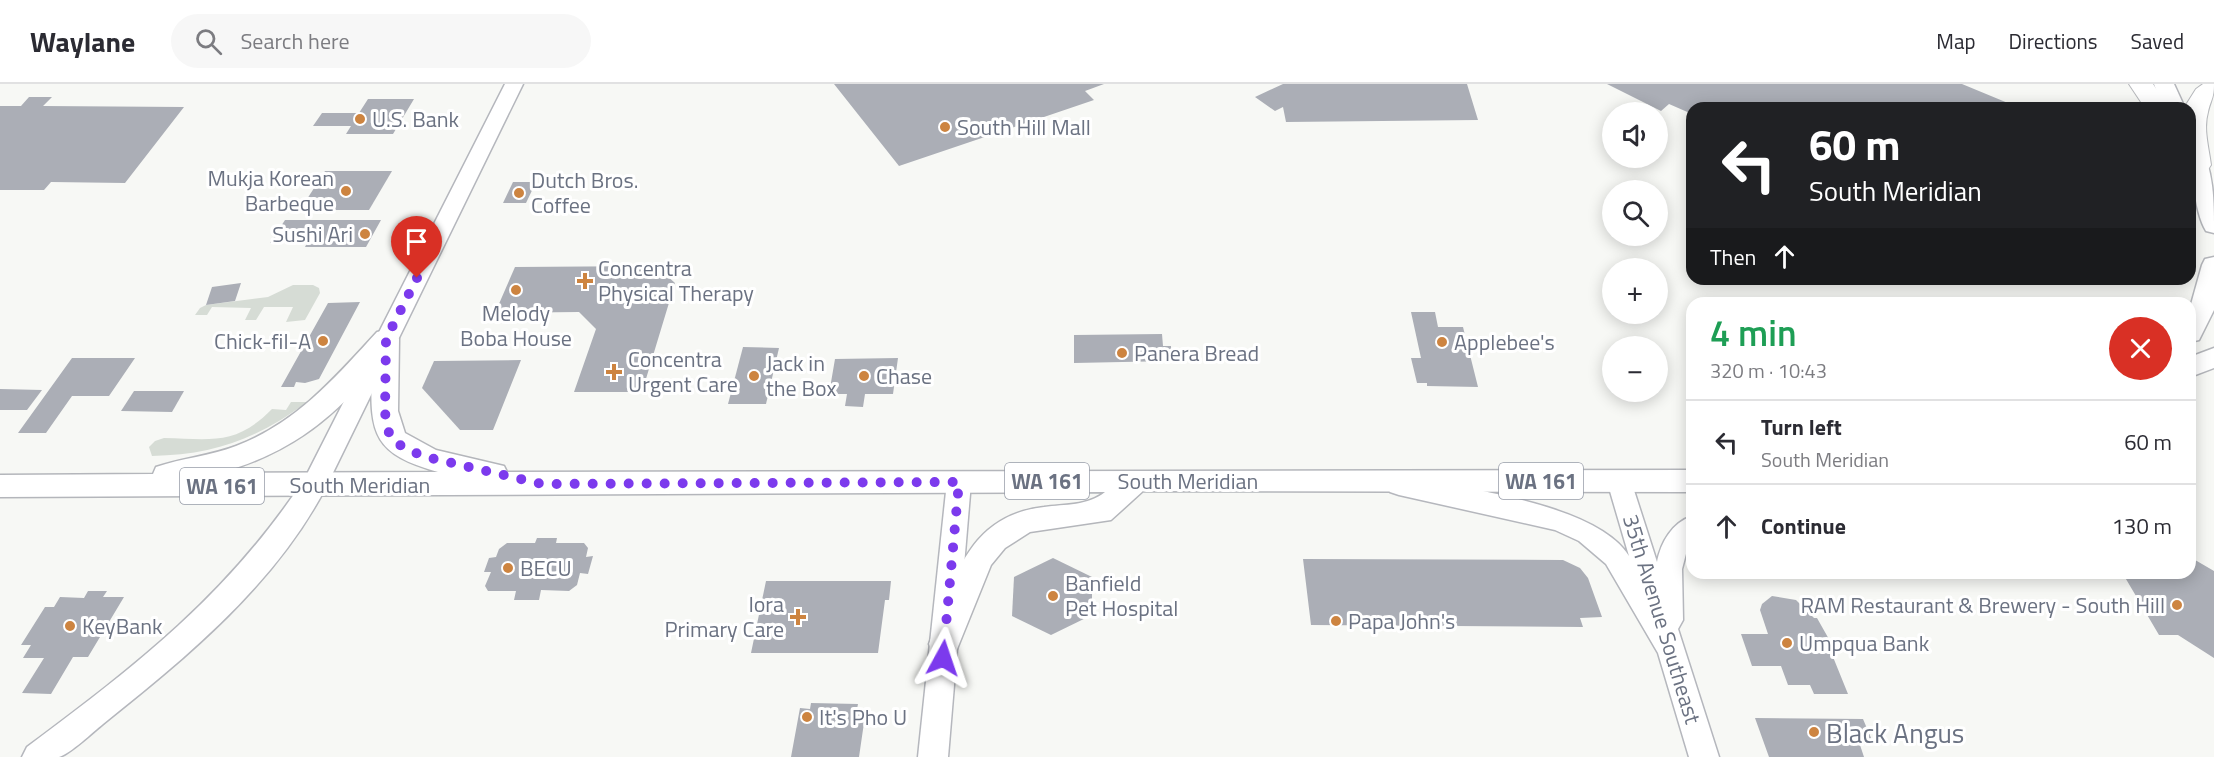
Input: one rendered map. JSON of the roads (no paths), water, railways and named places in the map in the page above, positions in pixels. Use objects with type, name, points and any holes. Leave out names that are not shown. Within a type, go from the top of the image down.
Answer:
[{"type":"highway","points":[[2141,84],[2153,102]]},
{"type":"highway","points":[[2196,104],[2201,96],[2214,88]]},
{"type":"main road","points":[[37,757],[146,674],[227,599],[272,550],[294,521],[514,84]]},
{"type":"main road","points":[[2164,84],[2172,102]]},
{"type":"main road","points":[[2196,164],[2214,219]]},
{"type":"main road","points":[[2196,324],[2210,303],[2214,265]]},
{"type":"main road","points":[[386,339],[385,413],[389,433],[396,443],[437,461],[542,484]]},
{"type":"main road","points":[[95,486],[216,463],[270,442],[316,413],[386,339]]},
{"type":"main road","points":[[2196,365],[2214,358]]},
{"type":"main road","points":[[944,644],[979,558],[995,538],[1024,521],[1101,512],[1136,481]]},
{"type":"main road","points":[[1384,481],[1560,520],[1588,533],[1615,556],[1670,646]]},
{"type":"main road","name":"35th Avenue Southeast","points":[[1619,481],[1704,757]]},
{"type":"main road","name":"South Meridian","points":[[0,486],[1686,481]]},
{"type":"main road","points":[[933,757],[959,482]]},
{"type":"main road","points":[[1670,646],[1670,559],[1676,540],[1686,532]]},
{"type":"place","name":"U.S. Bank","points":[[360,119]]},
{"type":"place","name":"South Hill Mall","points":[[945,127]]},
{"type":"place","name":"Mukja Korean Barbeque","points":[[346,191]]},
{"type":"place","name":"Dutch Bros. Coffee","points":[[519,193]]},
{"type":"place","name":"Sushi Ari","points":[[365,234]]},
{"type":"place","name":"Concentra Physical Therapy","points":[[585,281]]},
{"type":"place","name":"Melody Boba House","points":[[516,290]]},
{"type":"place","name":"Chick-fil-A","points":[[323,341]]},
{"type":"place","name":"Applebee's","points":[[1442,342]]},
{"type":"place","name":"Panera Bread","points":[[1122,353]]},
{"type":"place","name":"Concentra Urgent Care","points":[[614,372]]},
{"type":"place","name":"Jack in the Box","points":[[754,376]]},
{"type":"place","name":"Chase","points":[[864,376]]},
{"type":"place","name":"BECU","points":[[508,568]]},
{"type":"place","name":"Banfield Pet Hospital","points":[[1053,596]]},
{"type":"place","name":"RAM Restaurant & Brewery - South Hill","points":[[2177,605]]},
{"type":"place","name":"Iora Primary Care","points":[[798,617]]},
{"type":"place","name":"Papa John's","points":[[1336,621]]},
{"type":"place","name":"KeyBank","points":[[70,626]]},
{"type":"place","name":"Umpqua Bank","points":[[1787,643]]},
{"type":"place","name":"It's Pho U","points":[[807,717]]},
{"type":"place","name":"Black Angus","points":[[1814,732]]}]
